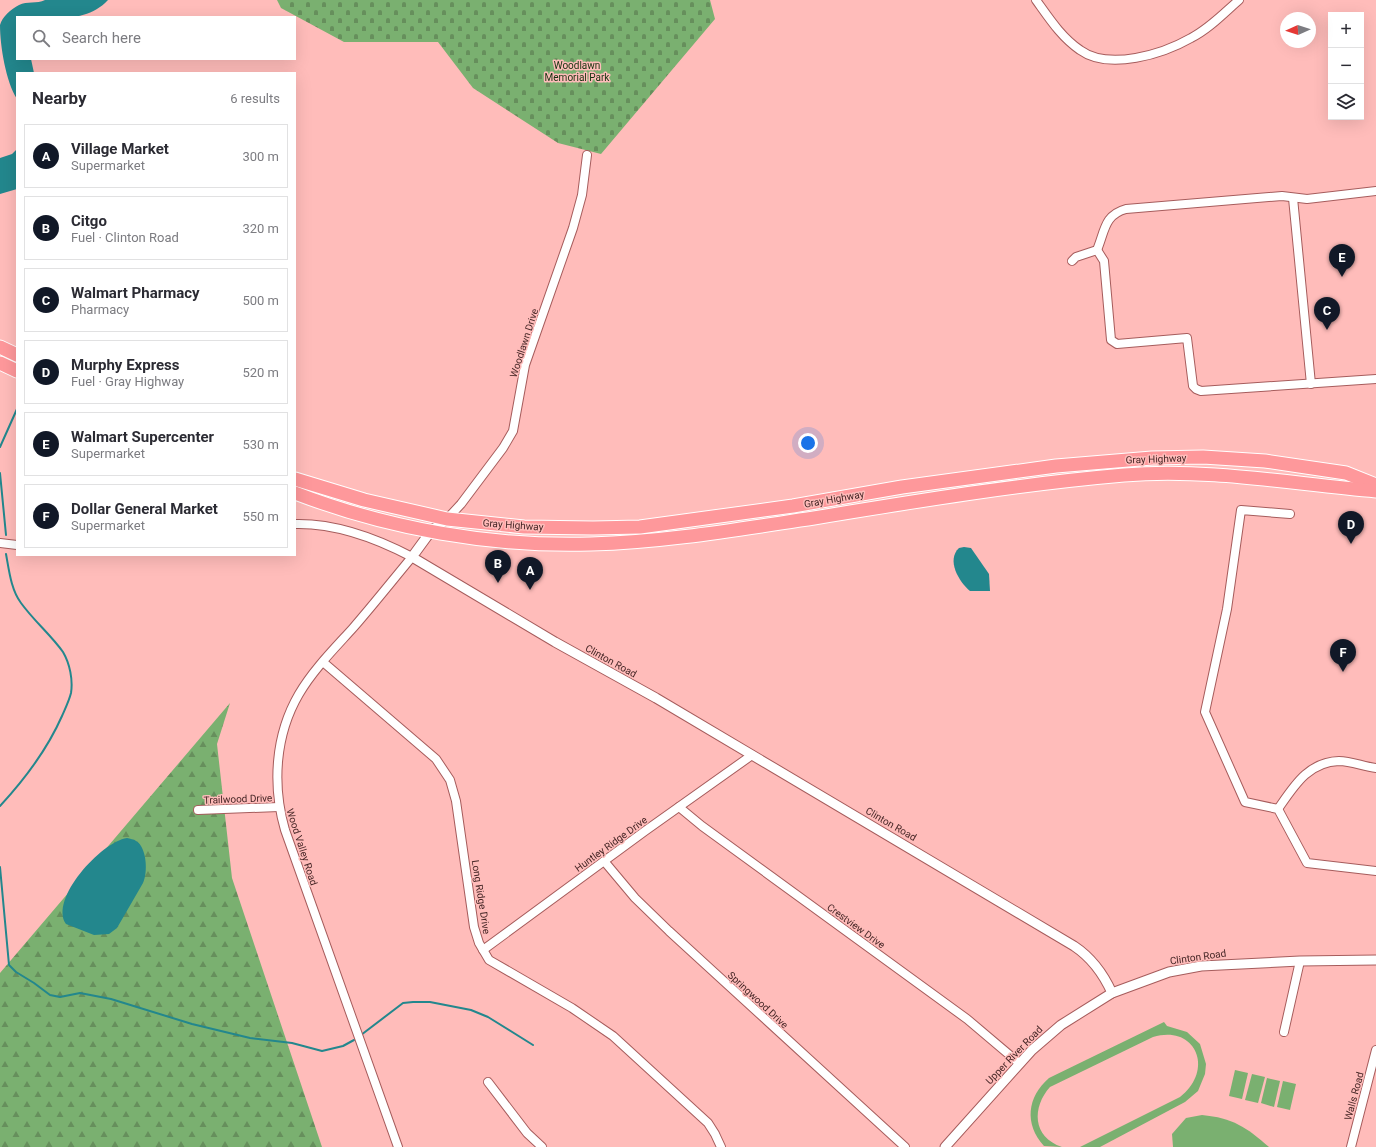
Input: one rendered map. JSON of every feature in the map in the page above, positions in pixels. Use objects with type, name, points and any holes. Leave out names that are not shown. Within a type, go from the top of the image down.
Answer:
[{"type":"highway","points":[[0,347],[16,355]]},
{"type":"highway","points":[[0,363],[16,371]]},
{"type":"highway","name":"Gray Highway","points":[[296,479],[364,500],[447,519],[524,527],[640,527],[794,506],[902,487],[1056,466],[1152,458],[1203,457],[1265,461],[1346,473],[1376,485]]},
{"type":"highway","name":"Gray Highway","points":[[296,493],[380,520],[431,532],[479,539],[589,544],[672,539],[1067,480],[1142,474],[1260,478],[1376,491]]},
{"type":"street","points":[[1036,0],[1063,37],[1082,52],[1104,60],[1126,59],[1152,54],[1191,38],[1204,30],[1236,1]]},
{"type":"street","name":"Woodlawn Drive","points":[[447,519],[461,504],[504,448],[513,431],[525,365],[573,228],[582,195],[587,155]]},
{"type":"street","points":[[1097,250],[1106,223],[1111,216],[1126,209],[1282,196],[1307,199],[1376,191]]},
{"type":"street","points":[[1293,198],[1311,384]]},
{"type":"street","points":[[1072,261],[1076,257],[1097,250]]},
{"type":"street","points":[[1097,250],[1104,261],[1113,343],[1117,344],[1187,338],[1193,386],[1200,391],[1376,379]]},
{"type":"street","points":[[1290,514],[1241,510],[1227,609],[1205,712],[1245,802],[1278,809],[1307,863],[1376,870]]},
{"type":"street","points":[[296,524],[333,527],[350,531],[391,546],[412,557],[431,532],[447,519]]},
{"type":"street","points":[[0,543],[16,545]]},
{"type":"street","name":"Wood Valley Road","points":[[398,1147],[287,838],[279,807],[277,772],[279,751],[286,722],[299,694],[323,662],[412,557]]},
{"type":"street","name":"Clinton Road","points":[[412,557],[555,642],[656,698],[1074,946],[1095,964],[1106,978],[1112,993],[1152,977],[1183,968],[1224,964],[1376,960]]},
{"type":"street","name":"Long Ridge Drive","points":[[323,662],[436,759],[450,780],[456,801],[474,927],[483,950],[489,960],[572,1008],[613,1036],[708,1123],[721,1147]]},
{"type":"street","name":"Huntley Ridge Drive","points":[[483,950],[752,755]]},
{"type":"street","points":[[1278,809],[1300,778],[1314,768],[1339,761],[1376,768]]},
{"type":"street","name":"Trailwood Drive","points":[[198,810],[279,807]]},
{"type":"street","name":"Crestview Drive","points":[[679,807],[702,826],[967,1019],[1019,1063]]},
{"type":"street","name":"Springwood Drive","points":[[604,861],[634,898],[905,1147]]},
{"type":"street","points":[[1284,1032],[1300,961]]},
{"type":"street","name":"Upper River Road","points":[[945,1147],[1019,1063],[1061,1025],[1112,993]]},
{"type":"street","name":"Walls Road","points":[[1351,1147],[1376,1050]]},
{"type":"street","points":[[488,1082],[528,1133],[542,1147]]},
{"type":"green space","name":"Woodlawn Memorial Park","points":[[277,0],[710,0],[715,19],[601,154],[558,143],[473,88],[438,42],[344,42],[281,8]]},
{"type":"green space","points":[[230,703],[217,744],[232,878],[322,1147],[0,1147],[0,973]]},
{"type":"green space","points":[[1164,1022],[1167,1026],[1187,1032],[1200,1044],[1206,1064],[1205,1074],[1198,1091],[1185,1102],[1100,1147],[1080,1147],[1180,1097],[1191,1086],[1197,1074],[1198,1063],[1196,1052],[1190,1043],[1180,1037],[1168,1035],[1153,1037],[1050,1087],[1040,1103],[1038,1121],[1040,1129],[1045,1136],[1052,1142],[1062,1147],[1044,1146],[1033,1129],[1031,1120],[1032,1102],[1042,1085],[1049,1078]]},
{"type":"green space","points":[[1235,1070],[1248,1073],[1242,1099],[1229,1096]]},
{"type":"green space","points":[[1252,1074],[1265,1077],[1258,1103],[1245,1100]]},
{"type":"green space","points":[[1267,1078],[1280,1081],[1274,1107],[1261,1103]]},
{"type":"green space","points":[[1283,1081],[1296,1084],[1290,1110],[1277,1107]]},
{"type":"green space","points":[[1202,1115],[1213,1116],[1231,1121],[1246,1129],[1269,1147],[1173,1147],[1172,1134],[1186,1118]]},
{"type":"water","points":[[45,0],[108,0],[99,8],[77,16],[16,16],[16,60],[31,60],[34,72],[16,72],[16,97],[4,64],[0,25],[5,16],[16,7],[22,4]]},
{"type":"water","points":[[16,150],[16,189],[0,194],[0,158],[12,154]]},
{"type":"water","points":[[959,548],[971,548],[989,574],[990,591],[970,591],[958,577],[954,565],[955,553]]},
{"type":"water","points":[[127,838],[135,840],[140,844],[146,860],[146,873],[143,883],[117,928],[109,934],[94,935],[66,924],[63,913],[65,901],[71,887],[80,873],[104,850],[116,842]]},
{"type":"waterway","points":[[0,447],[16,411]]},
{"type":"waterway","points":[[0,473],[6,535]]},
{"type":"waterway","points":[[0,806],[27,775],[50,741],[67,705],[72,688],[69,667],[63,652],[26,610],[15,592],[6,554]]},
{"type":"waterway","points":[[0,867],[9,965],[16,972],[50,995],[60,997],[80,993],[111,999],[192,1024],[250,1038],[292,1043],[322,1051],[343,1046],[354,1040]]},
{"type":"waterway","points":[[361,1035],[403,1003],[430,1002],[471,1010],[488,1017],[533,1045]]},
{"type":"place","name":"Walmart Supercenter","points":[[1342,277]]},
{"type":"place","name":"Walmart Pharmacy","points":[[1327,330]]},
{"type":"place","name":"Murphy Express","points":[[1351,544]]},
{"type":"place","name":"Citgo","points":[[498,583]]},
{"type":"place","name":"Village Market","points":[[530,590]]},
{"type":"place","name":"Dollar General Market","points":[[1343,672]]}]
